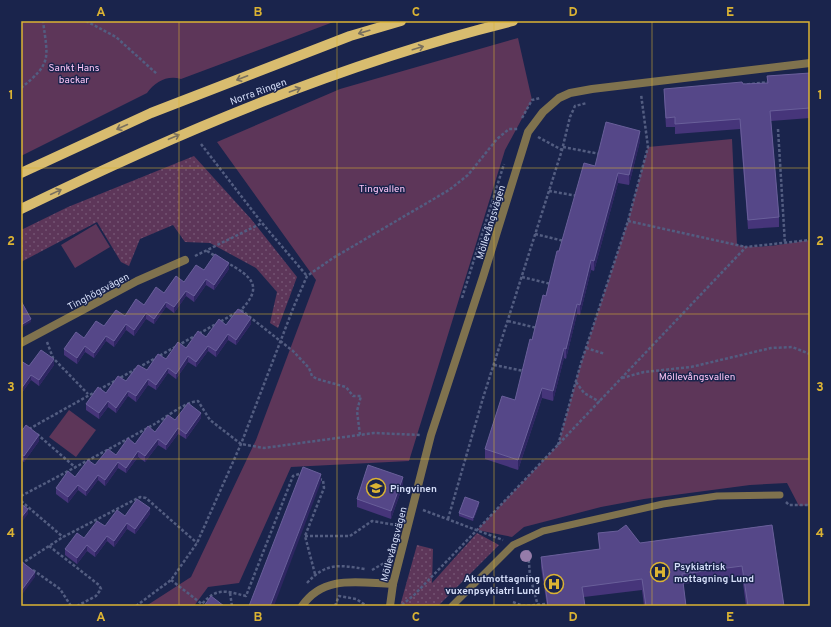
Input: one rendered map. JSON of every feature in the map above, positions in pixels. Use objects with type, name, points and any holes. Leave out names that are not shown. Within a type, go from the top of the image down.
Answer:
[{"type":"main road","name":"Norra Ringen","points":[[21,173],[152,113],[350,36],[401,21]]},
{"type":"main road","name":"Norra Ringen","points":[[21,208],[169,139],[227,115],[358,67],[513,21]]},
{"type":"street","name":"Möllevångsvägen","points":[[390,606],[393,584],[431,435],[483,277],[528,132],[543,112],[559,98],[570,93],[639,83],[810,63]]},
{"type":"street","name":"Tinghögsvägen","points":[[21,343],[137,281],[185,260]]},
{"type":"street","points":[[302,606],[309,595],[323,586],[352,582],[393,584]]},
{"type":"lane","points":[[452,606],[513,545],[543,531],[662,504],[717,496],[780,495]]},
{"type":"path","points":[[21,88],[39,74],[47,59],[43,21]]},
{"type":"path","points":[[86,21],[116,37],[157,74]]},
{"type":"path","points":[[558,445],[586,348],[628,221],[648,147],[639,83]]},
{"type":"path","points":[[634,97],[641,96]]},
{"type":"path","points":[[448,519],[494,366],[563,148],[570,117],[575,106],[589,103]]},
{"type":"path","points":[[136,606],[171,580],[197,543],[241,444],[307,276],[333,258],[449,190],[468,175],[497,139],[509,129],[517,128],[563,148],[600,154]]},
{"type":"path","points":[[778,129],[785,244]]},
{"type":"path","points":[[201,144],[262,223],[307,276]]},
{"type":"path","points":[[549,191],[578,197]]},
{"type":"path","points":[[628,221],[746,246],[785,244],[810,240]]},
{"type":"path","points":[[185,260],[207,251],[262,223]]},
{"type":"path","points":[[535,234],[565,241]]},
{"type":"path","points":[[401,606],[414,595],[600,402],[746,246]]},
{"type":"path","points":[[26,431],[88,394],[241,310],[250,300],[254,290],[251,280],[245,272],[207,251]]},
{"type":"path","points":[[522,277],[551,284]]},
{"type":"path","points":[[241,310],[280,343],[293,351],[309,368],[312,376],[346,387],[352,396],[361,396],[357,411],[360,435]]},
{"type":"path","points":[[508,321],[537,328]]},
{"type":"path","points":[[42,331],[53,358],[88,394]]},
{"type":"path","points":[[622,379],[644,372],[691,367],[771,348],[792,347],[810,354]]},
{"type":"path","points":[[586,348],[605,354]]},
{"type":"path","points":[[494,366],[524,371]]},
{"type":"path","points":[[576,382],[584,393],[600,402]]},
{"type":"path","points":[[21,496],[76,468],[172,414],[191,401],[198,401],[210,420],[241,444],[264,448],[374,433],[431,435]]},
{"type":"path","points":[[30,428],[76,468]]},
{"type":"path","points":[[171,580],[202,605],[211,595],[218,592],[230,592],[246,596],[293,476],[304,473]]},
{"type":"path","points":[[316,478],[323,480],[324,488],[305,536],[315,574],[327,568],[344,565],[371,570],[386,562]]},
{"type":"path","points":[[780,495],[789,505],[810,505]]},
{"type":"path","points":[[71,606],[60,589],[22,563],[63,537],[140,497],[146,498],[197,543]]},
{"type":"path","points":[[21,501],[63,537]]},
{"type":"path","points":[[413,506],[513,545]]},
{"type":"path","points":[[305,536],[350,536],[372,521],[396,525]]},
{"type":"path","points":[[528,538],[530,576],[538,605]]},
{"type":"path","points":[[49,546],[99,585],[101,589],[96,596],[77,606]]},
{"type":"path","points":[[230,592],[232,606]]},
{"type":"path","points":[[335,606],[339,596],[356,598],[367,606]]},
{"type":"path","points":[[513,602],[523,606],[546,604]]},
{"type":"green space","name":"Sankt Hans backar","points":[[21,21],[336,21],[181,79],[171,78],[162,80],[147,93],[21,156]]},
{"type":"green space","name":"Tingvallen","points":[[518,38],[532,100],[505,150],[409,461],[291,467],[239,583],[208,587],[194,606],[146,606],[191,577],[256,440],[316,280],[217,142],[340,89]]},
{"type":"green space","name":"Möllevångsvallen","points":[[732,139],[737,245],[755,247],[810,240],[810,505],[799,506],[787,483],[750,485],[644,499],[601,507],[524,527],[512,537],[477,530],[558,445],[581,363],[628,221],[648,147]]},
{"type":"green space","points":[[194,156],[251,219],[297,277],[278,328],[270,323],[277,292],[256,268],[210,243],[185,242],[173,225],[140,239],[129,266],[121,262],[97,222],[21,262],[21,230],[68,207]]},
{"type":"green space","points":[[96,224],[110,247],[75,268],[61,245]]},
{"type":"green space","points":[[69,410],[96,430],[76,457],[49,437]]},
{"type":"green space","points":[[477,533],[499,545],[438,606],[400,606],[417,545],[433,549],[432,583]]},
{"type":"building","points":[[810,73],[810,108],[770,111],[779,217],[748,220],[740,119],[675,124],[675,117],[666,118],[664,89],[742,82],[743,84],[768,83],[767,76]]},
{"type":"building","points":[[606,122],[640,131],[629,175],[618,173],[594,261],[591,260],[580,305],[577,304],[566,349],[564,348],[553,391],[542,388],[518,460],[485,449],[502,396],[515,400],[530,339],[532,340],[543,295],[546,296],[557,251],[559,251],[584,163],[595,166]]},
{"type":"building","points":[[215,254],[229,263],[214,285],[206,279],[194,296],[186,291],[174,307],[166,302],[154,319],[146,313],[134,330],[126,324],[114,341],[106,336],[94,353],[85,346],[77,358],[64,349],[76,332],[84,338],[96,321],[104,326],[116,310],[125,316],[136,299],[144,305],[156,287],[164,293],[176,276],[184,282],[196,265],[204,270]]},
{"type":"building","points":[[21,301],[31,319],[21,325]]},
{"type":"building","points":[[238,309],[251,318],[236,340],[228,334],[216,351],[208,346],[196,362],[188,356],[176,374],[168,368],[156,385],[148,379],[136,396],[128,391],[116,408],[108,401],[99,413],[86,404],[98,387],[106,393],[118,376],[126,381],[138,365],[147,370],[158,354],[166,359],[178,342],[186,348],[198,331],[206,337],[219,319],[226,325]]},
{"type":"building","points":[[41,350],[54,359],[39,380],[31,375],[21,389],[21,361],[29,366]]},
{"type":"building","points":[[188,403],[201,413],[186,434],[178,428],[166,445],[158,439],[145,456],[138,451],[126,468],[118,462],[105,480],[98,475],[86,491],[78,485],[68,497],[56,488],[68,471],[75,477],[88,460],[95,465],[108,449],[116,455],[128,438],[135,444],[148,426],[155,432],[168,415],[175,420]]},
{"type":"building","points":[[26,425],[39,435],[24,456],[21,454],[21,432]]},
{"type":"building","points":[[368,465],[403,477],[391,511],[357,499]]},
{"type":"building","points":[[303,467],[321,474],[270,606],[249,606]]},
{"type":"building","points":[[465,497],[479,502],[473,518],[459,513]]},
{"type":"building","points":[[137,499],[150,508],[135,529],[127,523],[114,541],[107,536],[95,552],[87,545],[77,558],[65,549],[77,533],[84,538],[97,521],[105,526],[117,510],[125,516]]},
{"type":"building","points":[[21,504],[28,509],[21,518]]},
{"type":"building","name":"Psykiatrisk mottagning Lund","points":[[626,525],[640,543],[772,525],[784,606],[748,606],[742,566],[682,574],[686,606],[646,606],[642,579],[582,587],[585,606],[548,606],[541,557],[600,549],[598,533],[618,531]]},
{"type":"building","points":[[22,562],[35,572],[21,591],[21,563]]},
{"type":"building","points":[[211,596],[224,606],[204,606]]},
{"type":"place","name":"Pingvinen","points":[[376,488]]},
{"type":"place","name":"Psykiatrisk mottagning Lund","points":[[660,572]]},
{"type":"place","name":"Akutmottagning vuxenpsykiatri Lund","points":[[554,584]]}]
